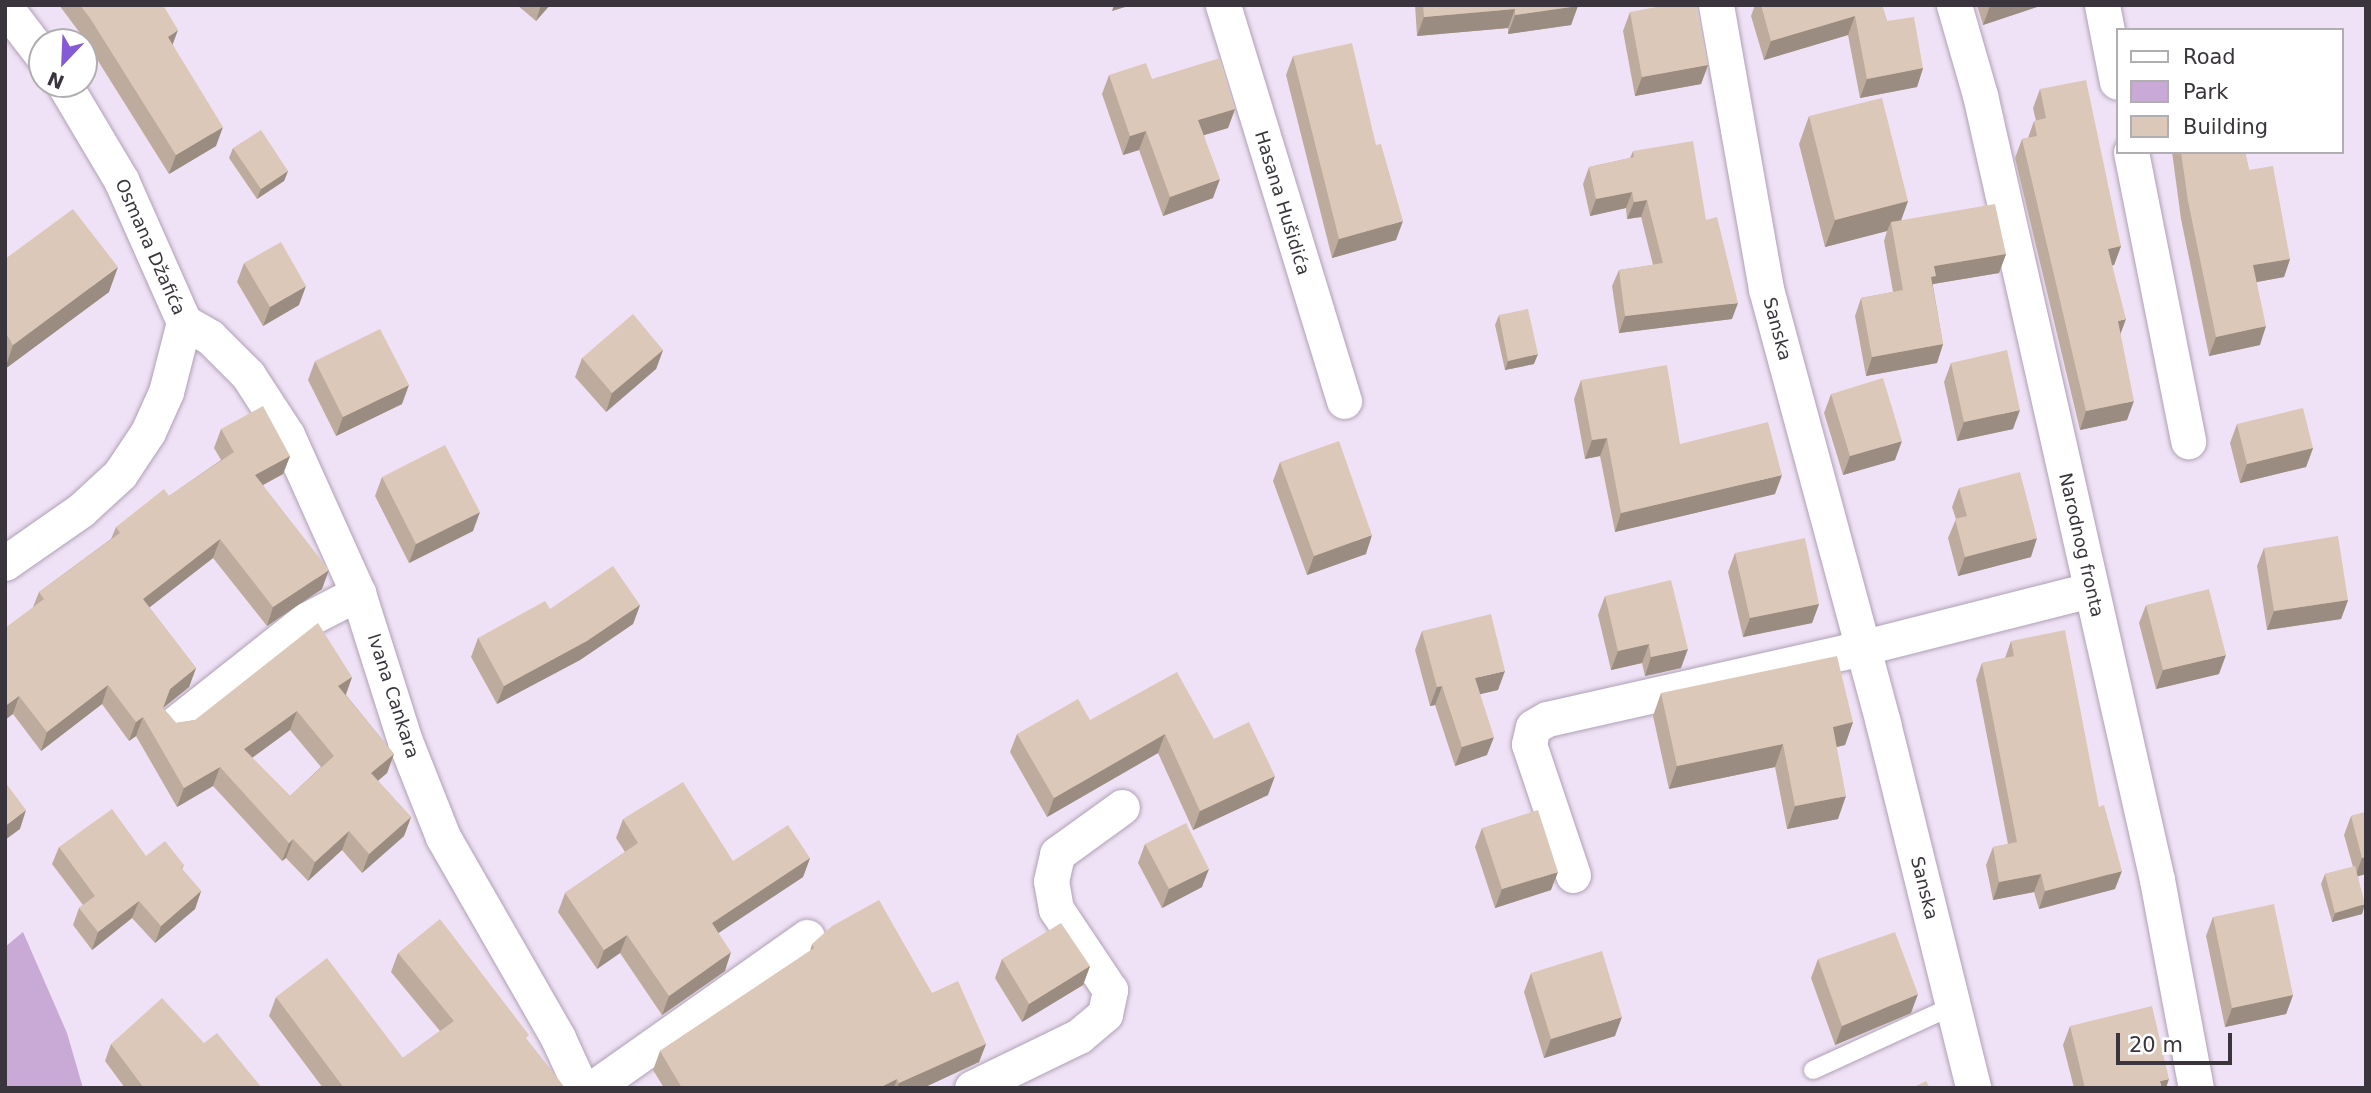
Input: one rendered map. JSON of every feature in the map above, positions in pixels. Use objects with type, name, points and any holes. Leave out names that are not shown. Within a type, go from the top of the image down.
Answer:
[{"type":"street","name":"Hasana Hušidića","points":[[1223,5],[1344,401]]},
{"type":"street","name":"Narodnog fronta","points":[[1954,5],[1980,94],[2157,880],[2196,1088]]},
{"type":"street","points":[[2102,5],[2116,77]]},
{"type":"street","points":[[5,7],[28,37]]},
{"type":"street","name":"Sanska","points":[[1723,7],[1766,289],[1955,1005],[1973,1088]]},
{"type":"street","name":"Osmana Džafića","points":[[5,563],[81,510],[120,474],[148,432],[166,392],[184,322],[121,180],[72,98]]},
{"type":"street","points":[[2131,154],[2188,441]]},
{"type":"street","name":"Ivana Cankara","points":[[184,322],[210,337],[248,374],[281,425],[358,593],[405,741],[443,837],[558,1038],[581,1088]]},
{"type":"street","points":[[1573,875],[1529,744],[1533,727],[1547,719],[1861,648],[2091,590]]},
{"type":"street","points":[[176,723],[306,620],[358,593]]},
{"type":"street","points":[[972,1088],[1079,1036],[1105,1014],[1110,990],[1056,909],[1051,881],[1057,854],[1122,807]]},
{"type":"street","points":[[593,1088],[807,937]]},
{"type":"lane","points":[[1813,1070],[1955,1005]]},
{"type":"green space","points":[[23,932],[67,1033],[83,1088],[5,1088],[5,947]]},
{"type":"building","points":[[80,5],[163,5],[178,30],[168,37],[223,127],[176,155]]},
{"type":"building","points":[[1423,5],[1578,6],[1515,15],[1515,9],[1424,17]]},
{"type":"building","points":[[1667,5],[1696,5],[1708,65],[1642,77],[1630,12]]},
{"type":"building","points":[[1761,5],[1882,5],[1887,21],[1914,17],[1923,68],[1867,79],[1855,16],[1771,41]]},
{"type":"building","points":[[1352,43],[1376,145],[1381,144],[1403,221],[1339,239],[1293,56]]},
{"type":"building","points":[[1220,58],[1235,109],[1198,120],[1220,179],[1170,197],[1146,131],[1130,136],[1109,75],[1146,63],[1152,79]]},
{"type":"building","points":[[2086,80],[2121,246],[2108,249],[2126,319],[2118,321],[2134,401],[2086,411],[2022,139],[2037,136],[2034,121],[2046,118],[2040,89]]},
{"type":"building","points":[[1882,98],[1908,201],[1835,220],[1809,116]]},
{"type":"building","points":[[261,130],[288,171],[261,189],[233,148]]},
{"type":"building","points":[[1693,141],[1706,220],[1717,217],[1738,303],[1625,316],[1619,270],[1663,263],[1647,200],[1634,202],[1632,192],[1596,199],[1589,167],[1634,157],[1633,151]]},
{"type":"building","points":[[2181,154],[2245,154],[2249,170],[2273,166],[2290,259],[2253,265],[2266,326],[2216,337],[2188,201]]},
{"type":"building","points":[[1995,204],[2006,254],[1934,266],[1936,276],[1931,277],[1943,344],[1872,357],[1861,298],[1903,290],[1891,222]]},
{"type":"building","points":[[73,209],[118,267],[13,345],[5,332],[5,259]]},
{"type":"building","points":[[281,242],[306,286],[270,307],[244,263]]},
{"type":"building","points":[[1528,309],[1538,354],[1508,361],[1499,315]]},
{"type":"building","points":[[633,314],[663,350],[612,393],[582,358]]},
{"type":"building","points":[[380,329],[409,385],[343,417],[315,361]]},
{"type":"building","points":[[2007,350],[2020,410],[1964,422],[1951,363]]},
{"type":"building","points":[[1667,365],[1680,444],[1768,422],[1782,475],[1621,513],[1607,438],[1592,440],[1581,380]]},
{"type":"building","points":[[1883,378],[1902,441],[1850,456],[1831,394]]},
{"type":"building","points":[[263,406],[290,456],[255,475],[329,570],[273,607],[220,539],[143,599],[196,668],[170,689],[163,708],[176,723],[195,720],[318,623],[352,677],[338,686],[394,754],[371,773],[411,817],[369,854],[349,831],[315,862],[293,839],[289,843],[220,767],[184,788],[143,717],[136,722],[108,685],[47,732],[19,696],[5,706],[5,628],[44,599],[39,592],[120,533],[116,527],[164,489],[169,496],[234,452],[221,429]],"holes":[[[297,711],[334,756],[290,796],[244,749]]]},
{"type":"building","points":[[2303,408],[2313,448],[2247,464],[2237,424]]},
{"type":"building","points":[[1339,441],[1372,535],[1314,556],[1280,462]]},
{"type":"building","points":[[445,445],[480,512],[416,544],[382,477]]},
{"type":"building","points":[[2020,472],[2037,538],[1965,557],[1955,519],[1967,516],[1959,488]]},
{"type":"building","points":[[2338,536],[2348,600],[2274,611],[2264,548]]},
{"type":"building","points":[[1805,538],[1819,604],[1750,618],[1735,553]]},
{"type":"building","points":[[613,566],[640,605],[587,641],[504,686],[478,638],[545,601],[550,609]]},
{"type":"building","points":[[1671,580],[1688,649],[1651,657],[1649,644],[1618,651],[1605,596]]},
{"type":"building","points":[[2209,589],[2226,655],[2163,670],[2146,605]]},
{"type":"building","points":[[1491,614],[1505,671],[1475,678],[1494,737],[1462,747],[1442,686],[1437,687],[1422,631]]},
{"type":"building","points":[[2065,630],[2099,807],[2104,805],[2122,871],[2045,891],[2041,874],[1999,882],[1993,847],[2017,842],[1982,663],[2014,656],[2011,641]]},
{"type":"building","points":[[1837,656],[1853,722],[1833,727],[1846,796],[1795,806],[1783,744],[1677,766],[1661,693]]},
{"type":"building","points":[[1177,672],[1214,739],[1249,722],[1275,776],[1200,811],[1165,734],[1054,798],[1017,734],[1078,699],[1090,720]]},
{"type":"building","points":[[5,782],[26,810],[5,826]]},
{"type":"building","points":[[683,782],[733,861],[788,825],[810,858],[712,923],[731,952],[669,996],[627,935],[604,950],[565,893],[638,843],[623,819]]},
{"type":"building","points":[[112,809],[146,856],[165,841],[184,865],[181,868],[201,891],[161,926],[139,901],[98,932],[79,908],[95,896],[59,847]]},
{"type":"building","points":[[1538,810],[1558,872],[1502,889],[1482,828]]},
{"type":"building","points":[[2366,812],[2366,857],[2362,858],[2351,816]]},
{"type":"building","points":[[1186,823],[1209,869],[1169,889],[1145,844]]},
{"type":"building","points":[[2355,866],[2365,904],[2335,913],[2325,874]]},
{"type":"building","points":[[879,900],[932,993],[958,981],[986,1044],[899,1083],[897,1079],[879,1088],[682,1088],[660,1051],[814,948],[812,944],[832,926]]},
{"type":"building","points":[[2274,904],[2293,995],[2232,1008],[2213,917]]},
{"type":"building","points":[[440,919],[529,1035],[526,1038],[565,1088],[344,1088],[276,997],[327,958],[403,1058],[454,1021],[398,953]]},
{"type":"building","points":[[1061,923],[1090,966],[1029,1004],[1002,959]]},
{"type":"building","points":[[1895,932],[1918,994],[1842,1026],[1818,959]]},
{"type":"building","points":[[1602,951],[1622,1017],[1551,1039],[1531,973]]},
{"type":"building","points":[[162,998],[204,1043],[217,1033],[262,1088],[144,1088],[111,1044]]},
{"type":"building","points":[[2152,1006],[2169,1079],[2160,1081],[2162,1088],[2085,1088],[2070,1026]]},
{"type":"building","points":[[1926,1081],[1930,1088],[1912,1088]]}]
